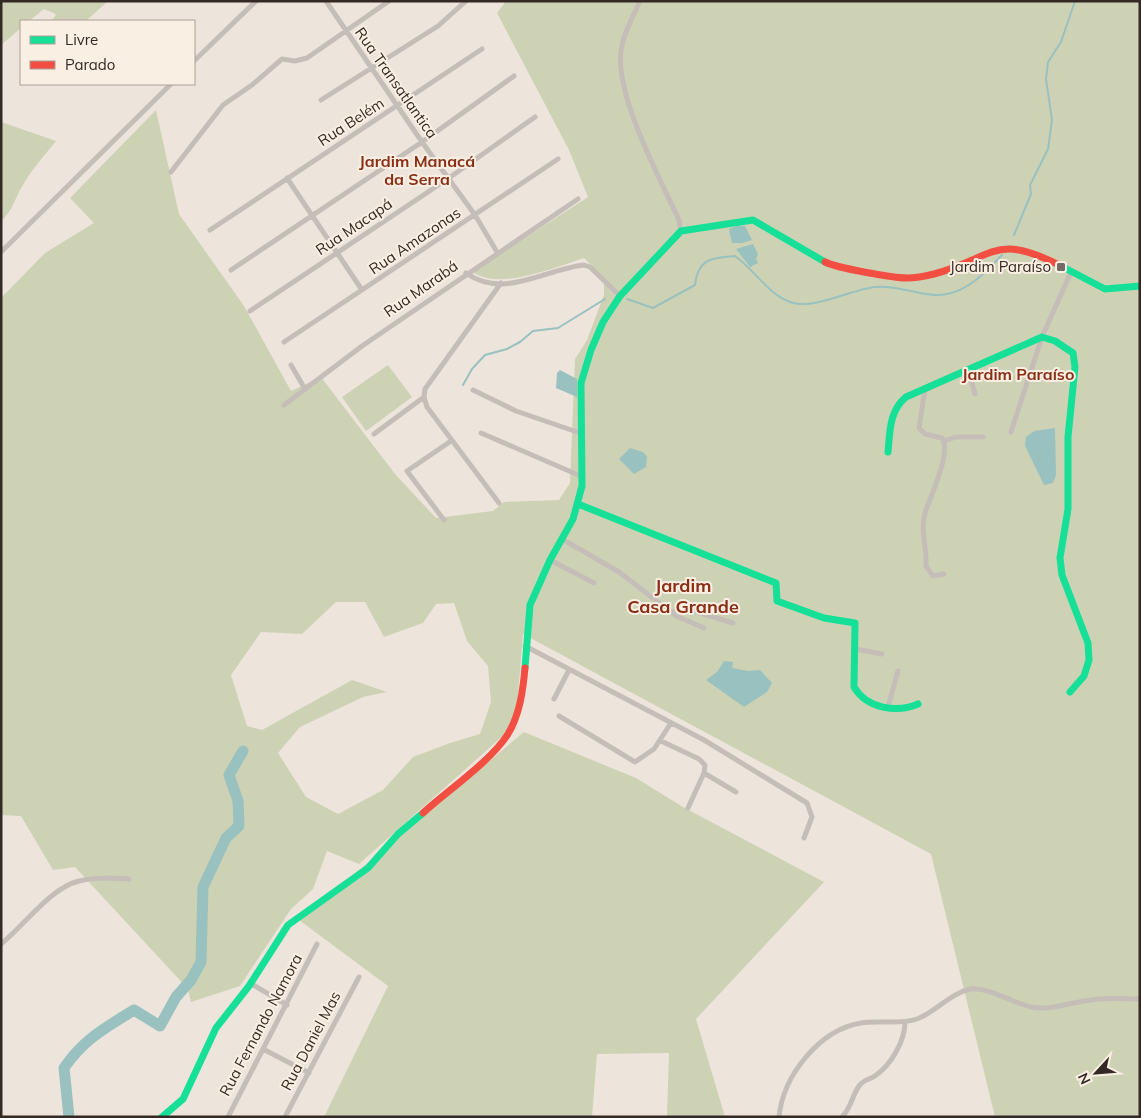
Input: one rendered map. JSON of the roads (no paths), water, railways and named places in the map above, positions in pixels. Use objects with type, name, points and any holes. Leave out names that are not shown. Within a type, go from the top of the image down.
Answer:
[{"type":"main road","points":[[162,1117],[183,1099],[216,1028],[250,983],[293,920],[362,874],[405,828],[501,745],[520,708],[530,605],[578,504],[583,477],[580,433],[582,382],[598,333],[620,296],[681,231],[753,220],[766,226],[811,256],[831,265],[901,278],[916,278],[934,274],[1004,247],[1029,251],[1105,289],[1140,286]]},
{"type":"main road","points":[[888,452],[894,413],[898,402],[1042,337],[1047,337],[1073,353],[1075,358],[1069,427],[1067,522],[1059,559],[1061,572],[1081,624],[1089,653],[1087,673],[1083,680],[1070,692]]},
{"type":"main road","points":[[578,504],[776,583],[775,596],[777,601],[824,618],[855,623],[854,687],[856,692],[867,699],[901,710],[918,704]]},
{"type":"street","points":[[195,60],[256,1]]},
{"type":"street","name":"Rua Transatlantica","points":[[326,1],[422,142],[475,215],[497,252]]},
{"type":"street","points":[[170,172],[210,119],[230,99],[252,85],[282,59],[302,60],[346,31],[380,4],[389,1]]},
{"type":"street","points":[[321,100],[438,26],[466,1]]},
{"type":"street","points":[[640,1],[621,51],[624,83],[633,115],[679,220],[681,231]]},
{"type":"street","name":"Rua Belém","points":[[210,230],[482,49]]},
{"type":"street","points":[[230,270],[422,142],[514,76]]},
{"type":"street","points":[[1,252],[169,85]]},
{"type":"street","name":"Rua Macapá","points":[[250,311],[338,254],[535,117]]},
{"type":"street","name":"Rua Amazonas","points":[[284,342],[558,159]]},
{"type":"street","points":[[287,178],[362,290]]},
{"type":"street","name":"Rua Marabá","points":[[284,405],[362,346],[466,273],[578,199]]},
{"type":"street","points":[[466,273],[478,280],[520,283],[584,265],[590,267],[620,296]]},
{"type":"street","points":[[1011,432],[1042,337],[1071,272]]},
{"type":"street","points":[[499,502],[451,441],[427,407],[424,397],[425,390],[501,283]]},
{"type":"street","points":[[291,365],[305,389]]},
{"type":"street","points":[[968,370],[975,394]]},
{"type":"street","points":[[473,390],[516,411],[580,433]]},
{"type":"street","points":[[925,390],[919,428],[925,434],[942,438],[944,441]]},
{"type":"street","points":[[374,434],[424,397]]},
{"type":"street","points":[[481,433],[583,477]]},
{"type":"street","points":[[944,441],[956,437],[983,438]]},
{"type":"street","points":[[444,520],[407,471],[451,441]]},
{"type":"street","points":[[944,441],[938,478],[924,514],[922,529],[926,547],[927,571],[937,577],[944,574]]},
{"type":"street","points":[[562,539],[619,572],[672,612],[704,628]]},
{"type":"street","points":[[550,560],[594,583]]},
{"type":"street","points":[[672,612],[694,611],[733,623]]},
{"type":"street","points":[[525,646],[749,766],[807,803],[812,816],[804,838]]},
{"type":"street","points":[[856,649],[882,654]]},
{"type":"street","points":[[554,699],[569,670]]},
{"type":"street","points":[[888,707],[898,671]]},
{"type":"street","points":[[560,716],[635,762],[650,752],[661,741],[671,723]]},
{"type":"street","points":[[661,741],[699,759],[705,765],[704,773],[688,808]]},
{"type":"street","points":[[704,773],[736,792]]},
{"type":"street","points":[[1,944],[61,889],[76,881],[93,878],[129,879]]},
{"type":"street","name":"Rua Fernando Namora","points":[[228,1117],[317,944]]},
{"type":"street","name":"Rua Daniel Mas","points":[[285,1117],[359,977]]},
{"type":"street","points":[[250,983],[287,1005]]},
{"type":"street","points":[[779,1117],[783,1095],[798,1069],[830,1034],[847,1026],[886,1021],[906,1022],[918,1018],[953,996],[971,989],[986,990],[1002,998],[1045,1008],[1092,999],[1140,999]]},
{"type":"street","points":[[842,1117],[859,1086],[865,1079],[876,1076],[898,1049],[905,1032],[906,1022]]},
{"type":"street","points":[[263,1049],[309,1073]]},
{"type":"water","points":[[745,226],[752,240],[732,243],[729,229]]},
{"type":"water","points":[[753,244],[758,254],[756,259],[758,263],[750,267],[736,249]]},
{"type":"water","points":[[560,370],[577,379],[577,397],[556,388],[557,373]]},
{"type":"water","points":[[1055,428],[1056,475],[1053,483],[1044,485],[1025,446],[1026,437],[1034,431]]},
{"type":"water","points":[[630,448],[643,452],[647,457],[646,467],[634,474],[619,459]]},
{"type":"water","points":[[724,661],[733,662],[732,668],[748,671],[760,670],[772,683],[767,692],[744,707],[706,680],[717,672]]},
{"type":"waterway","points":[[1014,235],[1031,194],[1030,185],[1048,149],[1052,120],[1046,79],[1048,62],[1061,42],[1075,1]]},
{"type":"waterway","points":[[627,299],[653,308],[695,285],[699,269],[703,264],[713,259],[735,256],[769,289],[784,300],[793,303],[802,304],[823,301],[875,287],[939,295],[955,292],[970,284],[1002,255]]},
{"type":"waterway","points":[[463,385],[472,369],[485,355],[507,349],[520,342],[533,331],[558,328],[605,299]]},
{"type":"waterway","points":[[69,1117],[64,1068],[79,1049],[96,1035],[134,1010],[160,1026],[176,997],[191,980],[201,962],[203,887],[226,838],[239,826],[238,801],[229,775],[243,751]]},
{"type":"place","name":"Jardim Paraíso","points":[[1061,267]]},
{"type":"district","name":"Jardim Manacá da Serra","points":[[417,170]]},
{"type":"district","name":"Jardim Paraíso","points":[[1018,374]]},
{"type":"district","name":"Jardim Casa Grande","points":[[683,596]]}]
